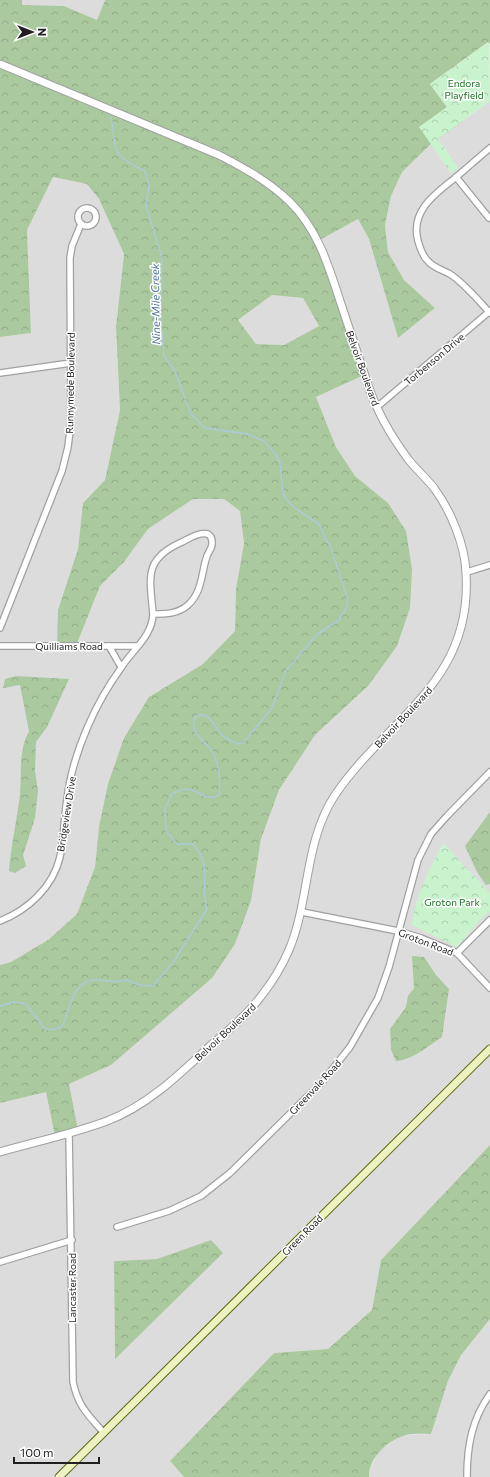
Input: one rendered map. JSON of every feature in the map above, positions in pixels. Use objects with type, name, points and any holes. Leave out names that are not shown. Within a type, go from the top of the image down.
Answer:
[{"type":"main road","name":"Green Road","points":[[59,1477],[490,1048]]},
{"type":"street","name":"Belvoir Boulevard","points":[[0,64],[110,109],[249,170],[270,184],[291,202],[309,225],[326,258],[371,396],[386,426],[405,455],[434,488],[446,507],[456,530],[466,572],[464,611],[451,654],[441,675],[421,701],[360,762],[334,798],[317,833],[306,873],[302,912],[289,951],[278,971],[257,1001],[224,1034],[163,1088],[109,1121],[0,1152]]},
{"type":"street","points":[[490,148],[435,193],[425,205],[418,217],[416,234],[420,249],[428,261],[439,270],[450,274],[465,286],[490,312]]},
{"type":"street","points":[[456,177],[489,218]]},
{"type":"street","name":"Runnymede Boulevard","points":[[0,628],[62,471],[68,447],[71,422],[70,258],[72,246],[81,224]]},
{"type":"street","name":"Torbenson Drive","points":[[377,407],[490,312]]},
{"type":"street","points":[[0,373],[71,363]]},
{"type":"street","points":[[208,534],[213,544],[206,558],[200,590],[195,598],[182,610],[153,614],[150,582],[151,571],[162,552],[197,535],[208,534]]},
{"type":"street","points":[[466,572],[490,565]]},
{"type":"street","name":"Bridgeview Drive","points":[[0,921],[19,912],[30,903],[48,884],[55,871],[60,857],[70,781],[81,744],[102,696],[121,667],[149,632],[153,614]]},
{"type":"street","name":"Quilliams Road","points":[[0,646],[137,646]]},
{"type":"street","points":[[109,646],[121,667]]},
{"type":"street","name":"Greenvale Road","points":[[117,1227],[169,1211],[200,1196],[230,1173],[323,1081],[350,1047],[378,998],[389,968],[418,860],[432,834],[447,816],[490,772]]},
{"type":"street","name":"Groton Road","points":[[302,912],[398,931],[457,954],[490,988]]},
{"type":"street","points":[[457,954],[490,920]]},
{"type":"street","name":"Lancaster Road","points":[[69,1133],[72,1240],[73,1382],[76,1396],[82,1408],[104,1433]]},
{"type":"street","points":[[0,1262],[72,1240]]},
{"type":"street","points":[[467,1477],[467,1460],[472,1431],[478,1414],[490,1394]]},
{"type":"shaded area","points":[[0,0],[105,0],[97,20],[64,6],[0,5]]},
{"type":"shaded area","points":[[490,101],[490,1145],[381,1260],[372,1310],[328,1349],[274,1353],[170,1461],[184,1477],[0,1477],[0,1103],[46,1091],[55,1136],[69,1084],[111,1065],[235,944],[251,901],[261,839],[279,790],[315,735],[368,686],[388,503],[355,476],[336,447],[316,397],[364,375],[318,241],[358,219],[369,239],[398,338],[435,308],[404,280],[388,252],[385,225],[391,196],[402,172],[431,144],[451,173],[458,168],[438,139]],"holes":[[[157,1259],[115,1358],[114,1261]]]},
{"type":"shaded area","points":[[53,177],[87,184],[99,199],[124,254],[116,327],[120,410],[105,480],[83,503],[78,549],[58,610],[76,646],[100,586],[124,562],[148,529],[193,499],[224,499],[240,511],[244,543],[236,589],[235,631],[203,664],[149,697],[99,827],[95,867],[77,914],[48,940],[11,963],[0,965],[0,337],[31,333],[27,230]]},
{"type":"shaded area","points":[[272,295],[303,298],[319,326],[284,345],[256,344],[238,320]]},
{"type":"shaded area","points":[[490,1319],[490,1477],[369,1477],[369,1472],[379,1450],[403,1435],[431,1434],[448,1381],[461,1355]]},
{"type":"green space","points":[[0,0],[22,0],[22,5],[64,6],[97,20],[105,0],[490,0],[490,44],[488,42],[430,84],[447,107],[435,116],[463,121],[431,144],[402,172],[391,196],[385,225],[388,252],[404,280],[435,308],[398,338],[369,239],[358,219],[318,241],[364,375],[316,397],[336,447],[355,476],[388,503],[406,531],[412,569],[410,608],[397,646],[368,686],[315,735],[279,790],[261,839],[251,901],[235,944],[212,978],[111,1065],[69,1084],[78,1130],[55,1136],[46,1092],[0,1103],[0,965],[11,962],[48,940],[77,914],[95,867],[99,827],[108,784],[124,738],[149,697],[203,664],[235,631],[236,589],[244,543],[240,511],[224,499],[193,499],[148,529],[124,562],[100,586],[76,646],[57,646],[58,610],[78,549],[83,503],[105,480],[120,410],[116,327],[124,254],[99,199],[87,184],[53,177],[27,230],[31,333],[0,337]],"holes":[[[272,295],[303,298],[319,326],[284,345],[256,344],[238,320]]]},
{"type":"green space","name":"Endora Playfield","points":[[489,42],[490,101],[438,139],[458,168],[451,173],[419,127],[447,107],[430,84]]},
{"type":"green space","points":[[16,676],[69,679],[47,727],[36,742],[35,771],[38,791],[35,818],[23,855],[26,866],[15,873],[9,871],[20,794],[23,747],[29,731],[20,685],[3,688],[5,679]]},
{"type":"green space","points":[[490,812],[490,884],[486,885],[477,872],[465,846]]},
{"type":"green space","name":"Groton Park","points":[[443,843],[490,893],[490,911],[479,921],[457,947],[412,925],[416,903],[428,872]]},
{"type":"green space","points":[[412,956],[424,957],[436,975],[449,989],[442,1037],[414,1055],[396,1061],[391,1050],[390,1029],[406,1007],[408,996],[414,988]]},
{"type":"green space","points":[[490,1145],[490,1319],[461,1355],[448,1381],[431,1434],[406,1435],[391,1442],[375,1457],[369,1477],[184,1477],[170,1461],[274,1353],[328,1349],[372,1310],[381,1260]]},
{"type":"green space","points":[[211,1240],[223,1253],[115,1359],[114,1261],[157,1259]]},
{"type":"waterway","name":"Nine-Mile Creek","points":[[0,1006],[14,1002],[26,1004],[45,1029],[50,1030],[59,1028],[63,1025],[74,994],[84,983],[91,980],[117,982],[127,980],[139,985],[153,986],[174,961],[207,909],[204,891],[205,868],[199,853],[193,844],[177,844],[166,831],[165,808],[172,794],[186,789],[209,797],[219,794],[220,778],[217,762],[211,749],[196,733],[194,729],[195,718],[199,715],[208,717],[223,736],[237,744],[243,743],[272,708],[286,671],[316,635],[339,620],[347,607],[348,600],[330,545],[326,540],[319,524],[290,504],[283,494],[280,462],[274,452],[264,441],[247,434],[205,428],[191,414],[175,371],[164,356],[161,323],[162,258],[146,206],[149,185],[145,171],[125,160],[117,150],[111,117]]}]
